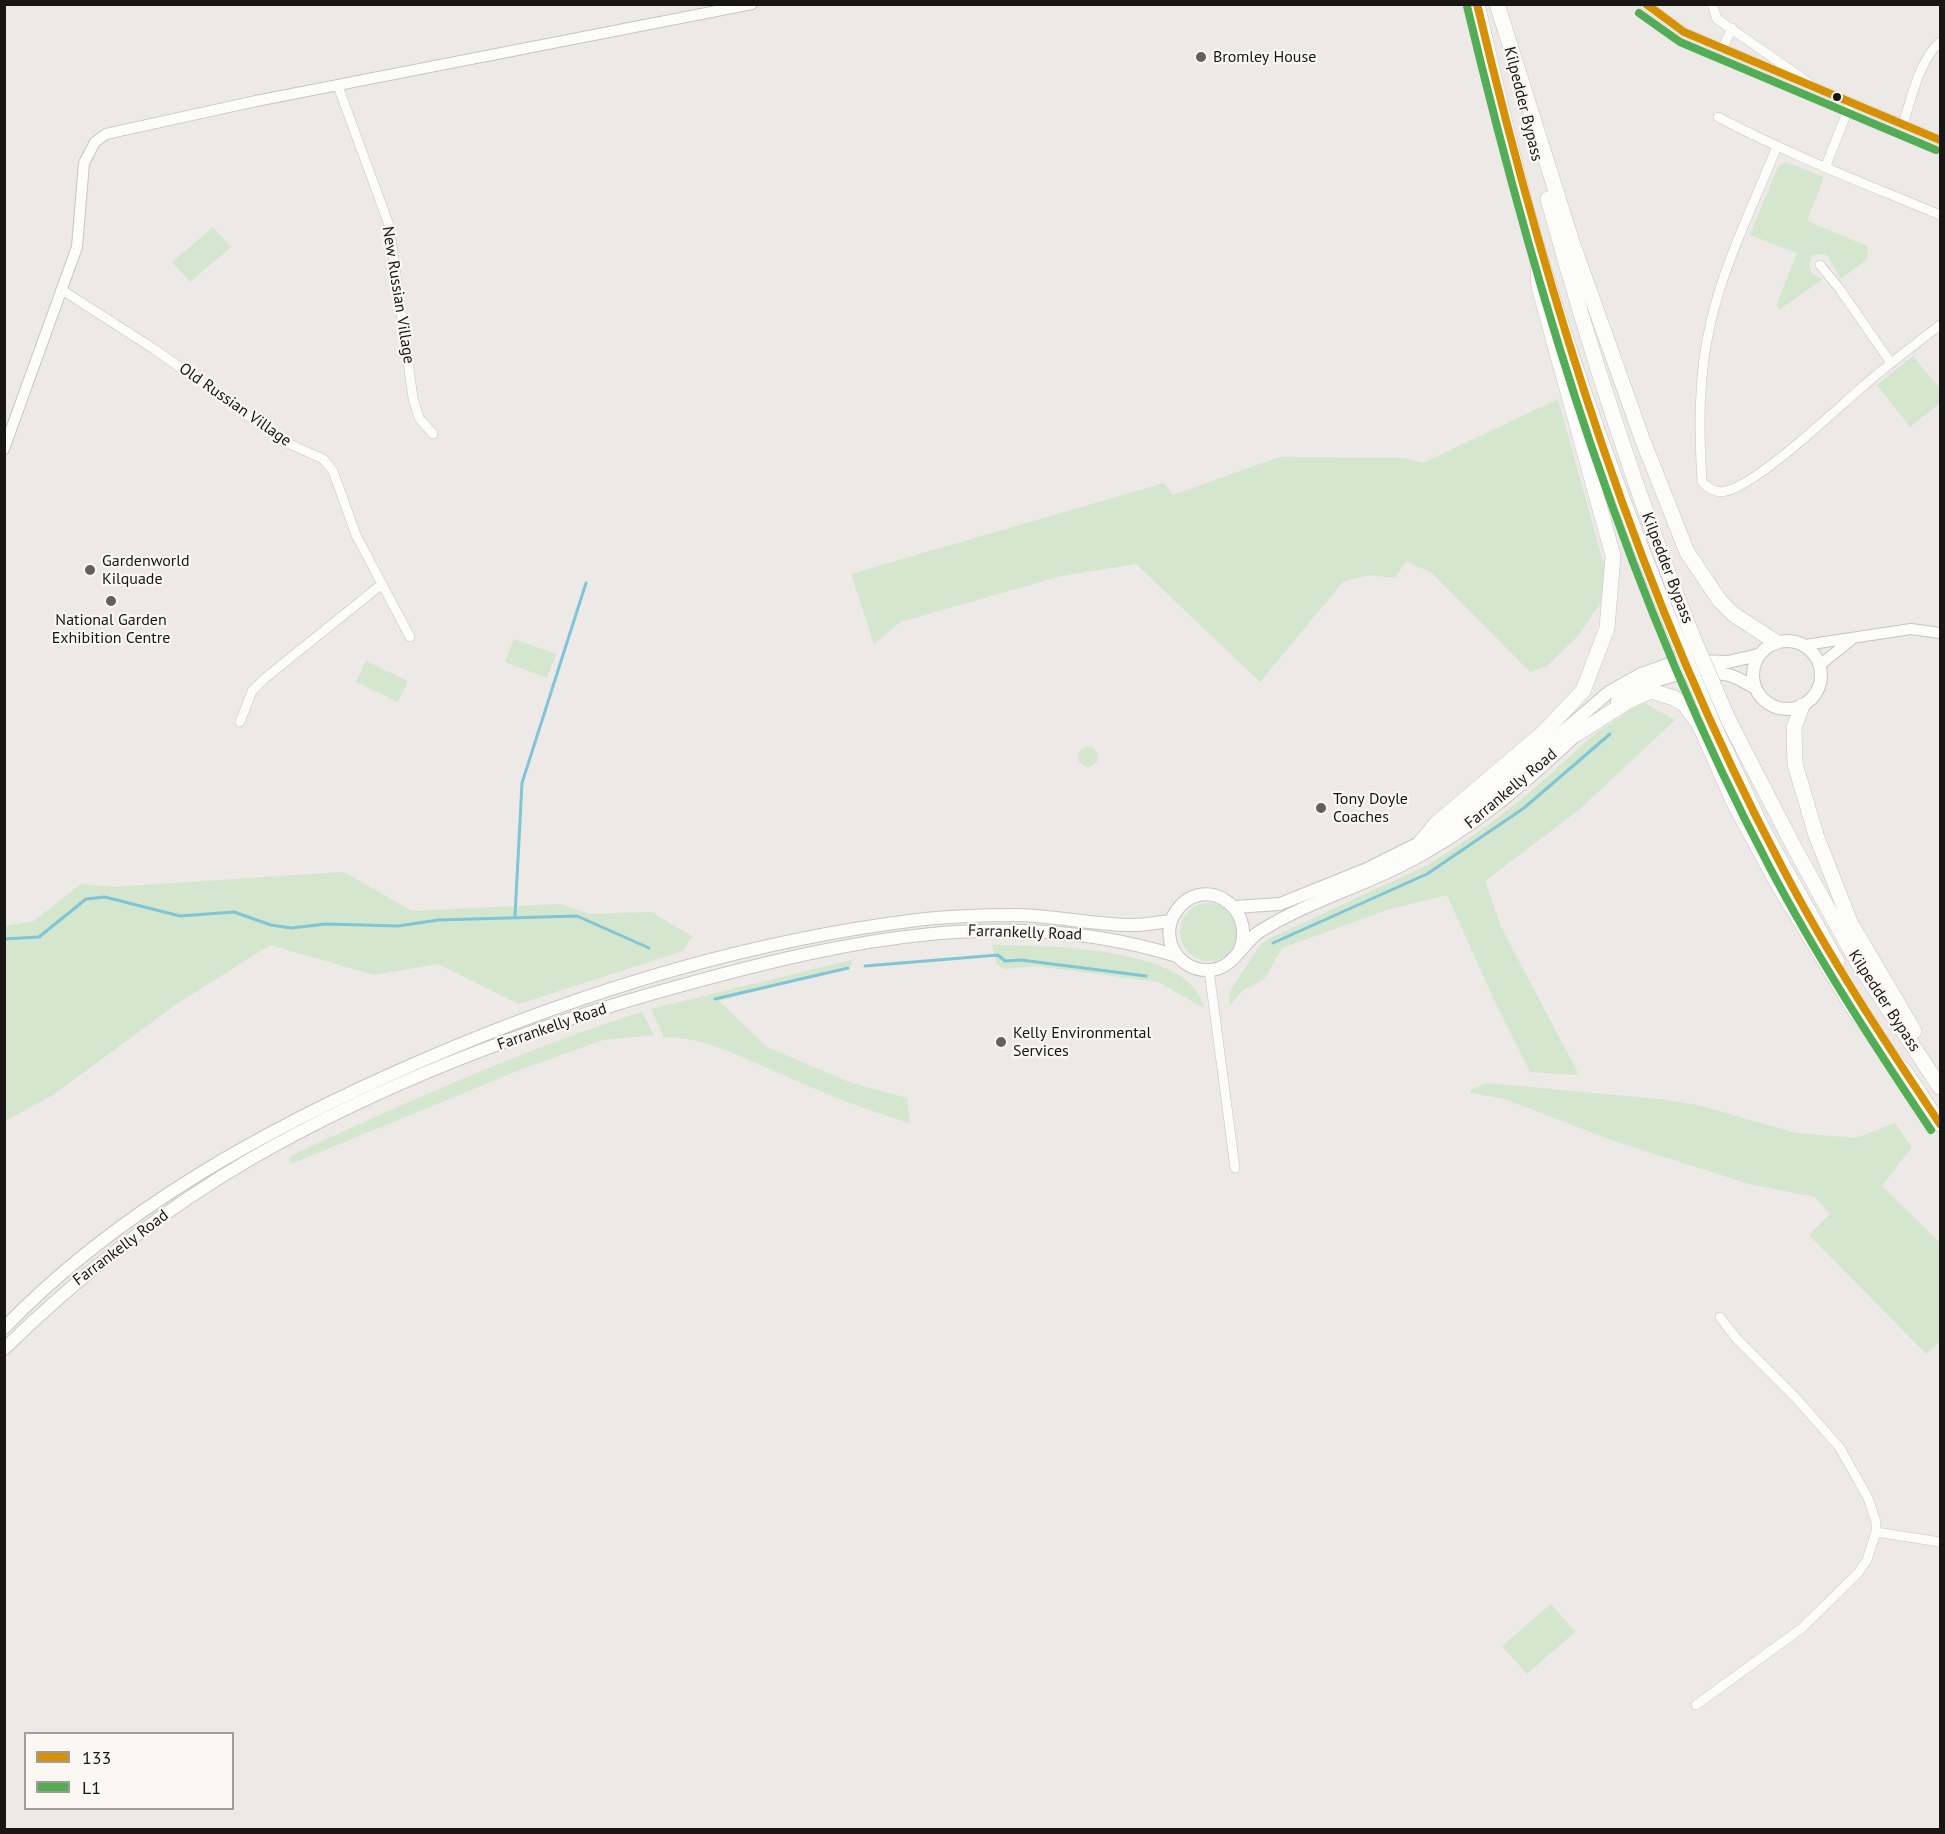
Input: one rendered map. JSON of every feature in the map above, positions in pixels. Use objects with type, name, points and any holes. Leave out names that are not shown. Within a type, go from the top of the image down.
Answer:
[{"type":"highway","name":"Kilpedder Bypass","points":[[1477,4],[1506,132],[1538,248],[1632,528],[1687,644],[1730,721],[1795,849],[1858,963],[1941,1088]]},
{"type":"highway","name":"Kilpedder Bypass","points":[[1498,6],[1568,269],[1617,430],[1714,726],[1761,826],[1849,983],[1908,1077],[1941,1124]]},
{"type":"highway","points":[[1498,6],[1572,242],[1642,441],[1687,552],[1715,593],[1733,614],[1776,642]]},
{"type":"highway","points":[[1421,842],[1437,823],[1544,732],[1583,691],[1607,628],[1613,556],[1539,287],[1538,248]]},
{"type":"highway","points":[[1577,734],[1630,700],[1651,691],[1674,698],[1685,705],[1699,724],[1736,807],[1779,886],[1855,1011],[1908,1077]]},
{"type":"highway","points":[[1802,706],[1794,728],[1795,764],[1816,836],[1850,922],[1941,1076]]},
{"type":"main road","points":[[1785,640],[1804,645],[1817,657],[1821,677],[1818,689],[1802,706],[1779,709],[1769,704],[1754,687],[1754,665],[1758,655],[1776,642],[1785,640]]},
{"type":"main road","name":"Farrankelly Road","points":[[1234,907],[1280,904],[1367,870],[1421,842],[1474,808],[1609,693],[1641,674],[1667,665],[1697,661],[1728,662],[1758,655]]},
{"type":"main road","name":"Farrankelly Road","points":[[1239,952],[1260,931],[1400,867],[1479,820],[1596,716],[1632,690],[1653,680],[1670,676],[1711,674],[1730,675],[1754,687]]},
{"type":"main road","points":[[1202,895],[1225,900],[1234,907],[1244,929],[1244,941],[1239,952],[1221,968],[1209,970],[1186,964],[1177,956],[1171,945],[1171,921],[1183,903],[1202,895]]},
{"type":"main road","name":"Farrankelly Road","points":[[4,1328],[64,1273],[126,1222],[237,1151],[383,1077],[514,1023],[591,996],[747,952],[845,930],[921,919],[1020,915],[1136,925],[1171,921]]},
{"type":"main road","name":"Farrankelly Road","points":[[4,1349],[80,1278],[136,1234],[254,1157],[410,1082],[523,1036],[596,1011],[799,956],[912,935],[1004,930],[1080,934],[1115,939],[1177,956]]},
{"type":"street","points":[[4,449],[77,247],[84,163],[95,142],[106,134],[128,127],[752,4]]},
{"type":"street","points":[[1645,4],[1684,32],[1941,140]]},
{"type":"street","points":[[1701,4],[1712,5],[1717,19],[1819,90]]},
{"type":"street","points":[[1722,48],[1732,28]]},
{"type":"street","points":[[1903,124],[1918,79],[1933,49],[1941,42]]},
{"type":"street","name":"New Russian Village","points":[[338,86],[389,225],[413,398],[419,418],[433,434]]},
{"type":"street","points":[[1825,168],[1851,102]]},
{"type":"street","points":[[1718,117],[1825,168],[1899,196],[1941,215]]},
{"type":"street","points":[[1778,146],[1740,238],[1710,325],[1701,399],[1702,482],[1711,490],[1725,492],[1741,484],[1803,438],[1891,363],[1941,325]]},
{"type":"street","points":[[1820,265],[1839,288],[1891,363]]},
{"type":"street","name":"Old Russian Village","points":[[62,290],[151,348],[285,442],[323,459],[333,471],[356,535],[410,637]]},
{"type":"street","points":[[240,722],[252,691],[264,679],[382,584]]},
{"type":"street","points":[[1804,645],[1860,634],[1911,629],[1941,633]]},
{"type":"street","points":[[1820,665],[1843,644],[1860,634]]},
{"type":"street","points":[[1209,970],[1235,1168]]},
{"type":"street","points":[[1696,1705],[1802,1628],[1858,1573],[1867,1560],[1876,1532],[1876,1522],[1868,1498],[1840,1448],[1736,1338],[1720,1317]]},
{"type":"street","points":[[1876,1532],[1941,1542]]},
{"type":"green space","points":[[1786,162],[1824,177],[1807,221],[1867,246],[1868,258],[1841,279],[1826,254],[1813,255],[1810,263],[1812,273],[1823,279],[1779,310],[1777,303],[1797,253],[1750,235],[1778,167]]},
{"type":"green space","points":[[213,227],[231,247],[190,282],[172,262]]},
{"type":"green space","points":[[1913,356],[1940,389],[1940,403],[1910,427],[1877,385]]},
{"type":"green space","points":[[1558,399],[1605,569],[1601,602],[1578,636],[1547,666],[1530,672],[1432,573],[1406,561],[1395,578],[1369,575],[1343,582],[1260,682],[1136,564],[1061,576],[900,622],[874,644],[851,574],[1164,483],[1173,495],[1279,457],[1405,458],[1423,463]]},
{"type":"green space","points":[[514,639],[556,654],[547,678],[505,662]]},
{"type":"green space","points":[[366,661],[408,681],[398,702],[356,682]]},
{"type":"green space","points":[[1643,702],[1675,720],[1580,809],[1485,881],[1501,927],[1579,1075],[1530,1072],[1494,1000],[1447,895],[1390,909],[1282,948],[1264,980],[1243,990],[1229,1006],[1230,991],[1260,945],[1268,939],[1428,865],[1487,826],[1529,793],[1595,734]]},
{"type":"green space","points":[[1084,747],[1092,747],[1098,753],[1098,761],[1092,767],[1084,767],[1078,761],[1078,753]]},
{"type":"green space","points":[[344,872],[412,911],[560,904],[589,914],[651,912],[692,936],[683,951],[519,1004],[438,964],[374,975],[270,945],[178,1003],[53,1095],[5,1121],[5,926],[34,921],[81,884],[112,887]]},
{"type":"green space","points":[[1209,903],[1220,905],[1233,916],[1238,932],[1236,943],[1225,956],[1209,961],[1198,959],[1185,948],[1180,932],[1182,921],[1193,908]]},
{"type":"green space","points":[[992,945],[1078,949],[1112,953],[1145,961],[1173,972],[1193,987],[1204,1008],[1158,982],[1036,966],[1005,969],[997,965]]},
{"type":"green space","points":[[851,960],[852,965],[719,1001],[767,1047],[849,1082],[907,1098],[910,1123],[844,1101],[709,1044],[664,1037],[651,1009]]},
{"type":"green space","points":[[642,1012],[654,1035],[603,1040],[522,1069],[291,1164],[290,1156],[420,1097],[552,1043]]},
{"type":"green space","points":[[1487,1083],[1658,1099],[1698,1105],[1796,1133],[1856,1138],[1895,1123],[1912,1147],[1882,1186],[1940,1243],[1940,1341],[1926,1354],[1809,1235],[1830,1214],[1815,1197],[1749,1184],[1611,1140],[1505,1099],[1471,1093],[1470,1090]]},
{"type":"green space","points":[[1551,1604],[1575,1632],[1527,1674],[1502,1646]]},
{"type":"waterway","points":[[515,916],[522,783],[586,583]]},
{"type":"waterway","points":[[1273,943],[1427,874],[1524,808],[1610,734]]},
{"type":"waterway","points":[[4,939],[39,937],[86,899],[105,897],[180,916],[234,912],[271,925],[291,928],[326,924],[398,926],[438,920],[577,916],[649,948]]},
{"type":"waterway","points":[[865,966],[998,955],[1005,961],[1021,960],[1146,976]]},
{"type":"waterway","points":[[715,999],[848,968]]},
{"type":"transit line","name":"133","points":[[1477,4],[1534,225],[1566,335],[1601,443],[1640,551],[1682,656],[1729,761],[1798,897],[1856,996],[1940,1124]]},
{"type":"transit line","name":"133","points":[[1646,4],[1684,32],[1940,140]]},
{"type":"transit line","name":"L1","points":[[1467,6],[1524,228],[1556,338],[1630,554],[1672,661],[1719,765],[1788,902],[1847,1001],[1931,1130]]},
{"type":"transit line","name":"L1","points":[[1639,13],[1680,42],[1936,150]]},
{"type":"place","name":"Bromley House","points":[[1201,57]]},
{"type":"place","name":"Gardenworld Kilquade","points":[[90,570]]},
{"type":"place","name":"National Garden Exhibition Centre","points":[[111,601]]},
{"type":"place","name":"Tony Doyle Coaches","points":[[1321,808]]},
{"type":"place","name":"Kelly Environmental Services","points":[[1001,1042]]}]
